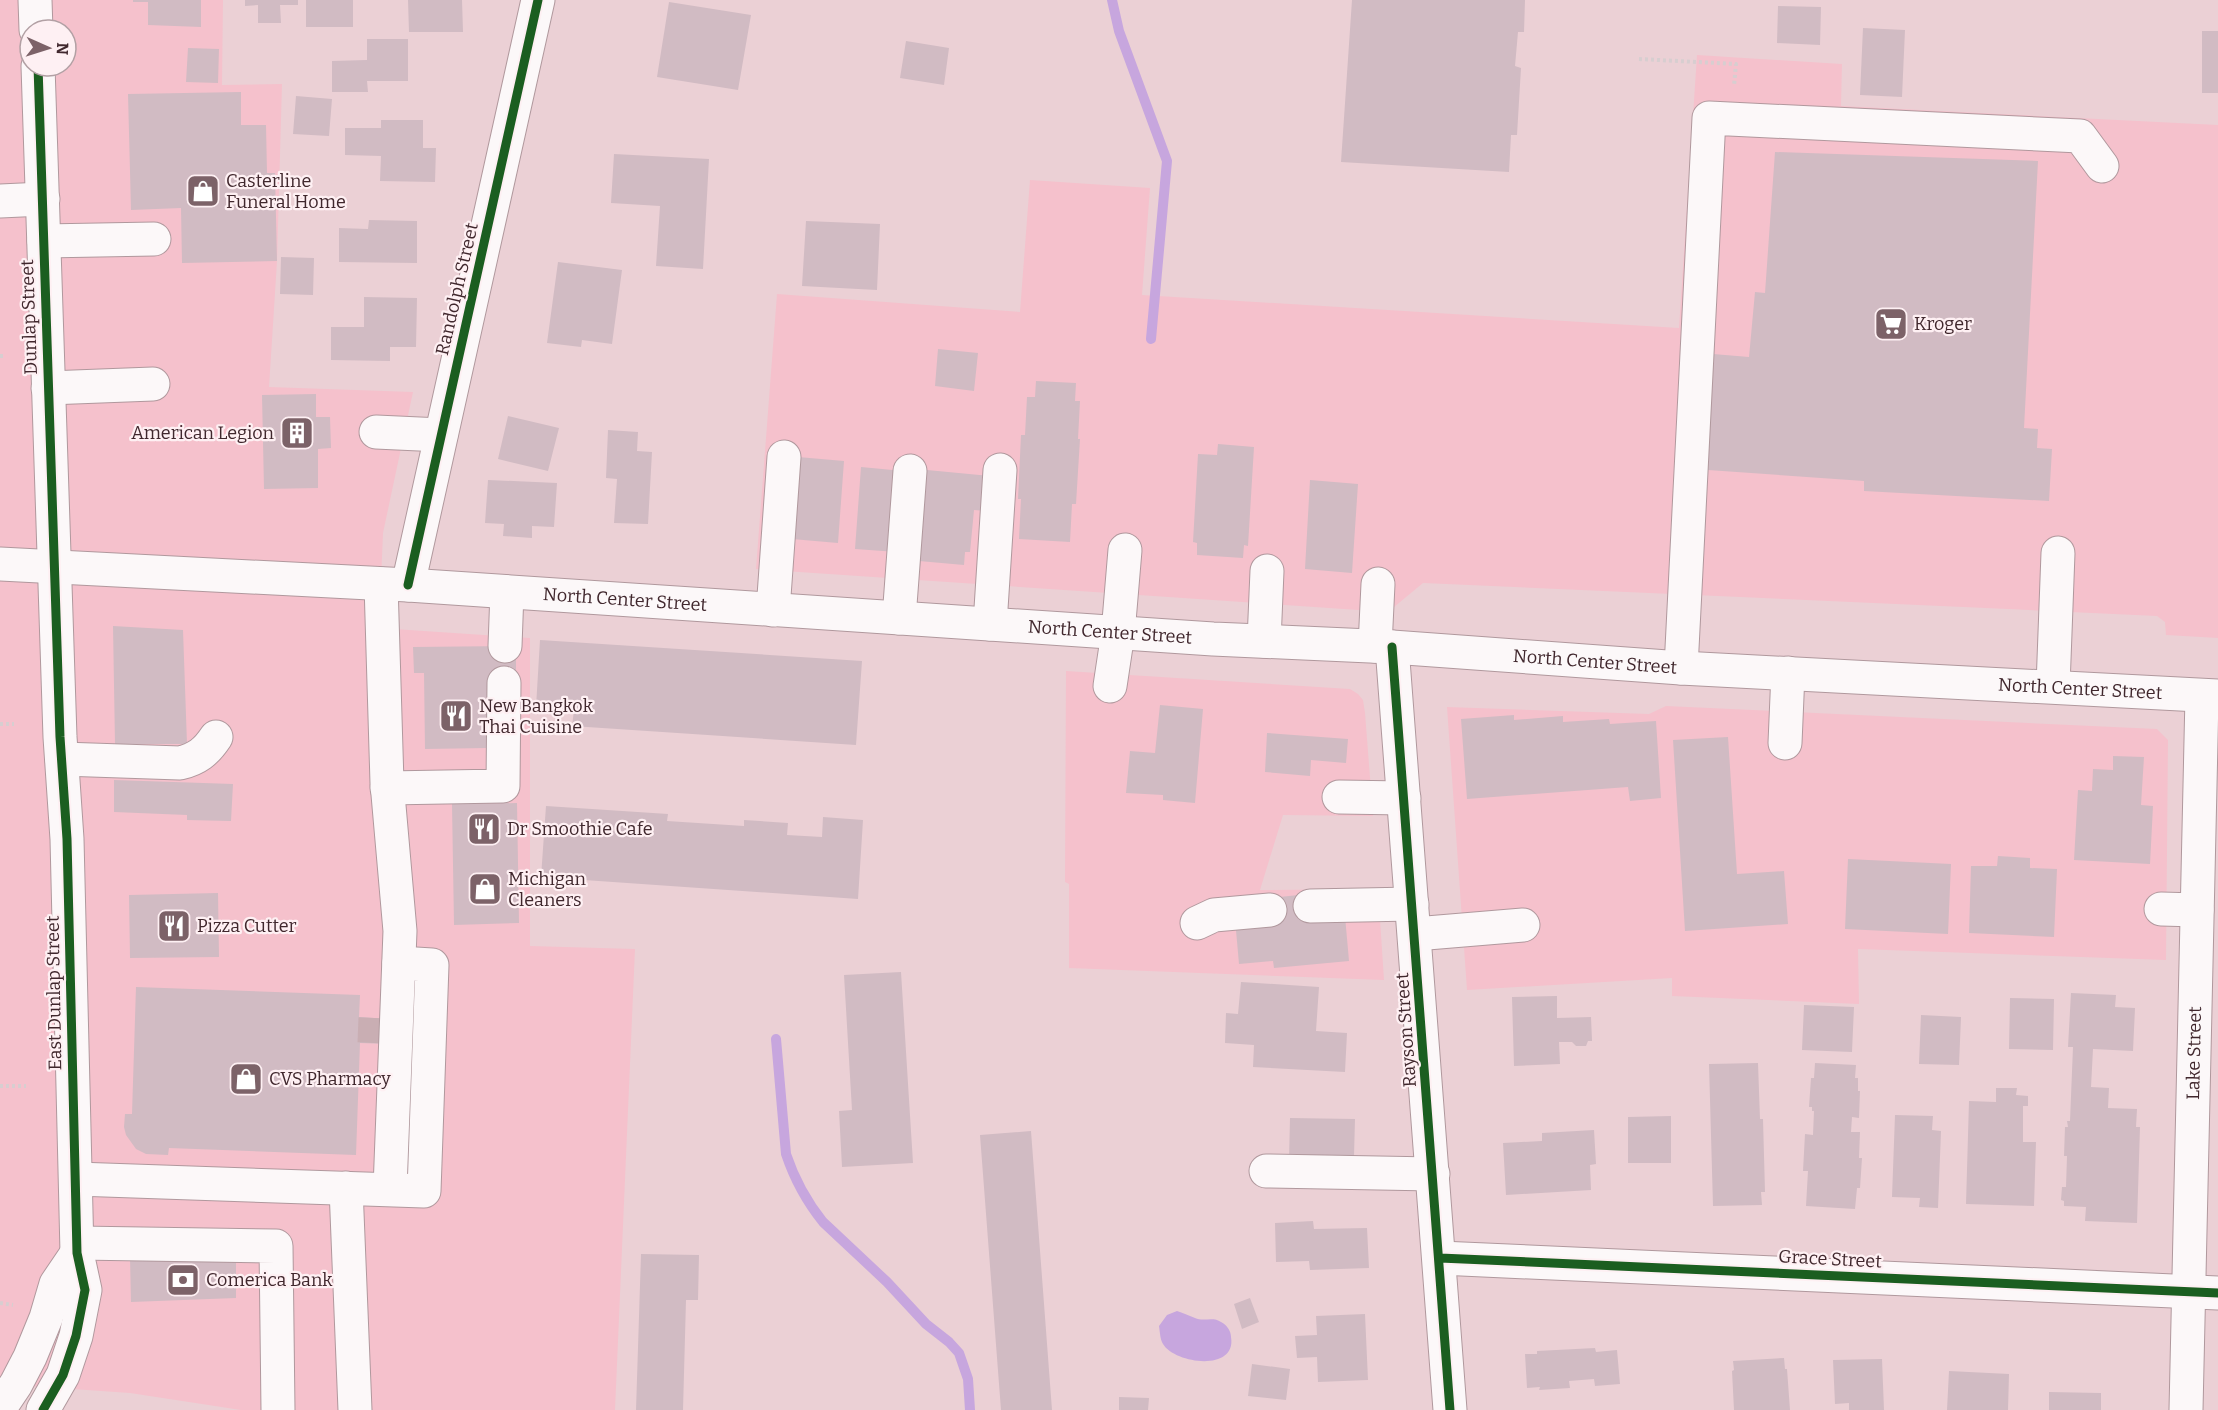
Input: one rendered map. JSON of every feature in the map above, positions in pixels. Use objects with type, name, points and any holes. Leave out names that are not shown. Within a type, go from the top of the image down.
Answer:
[{"type":"street","points":[[35,0],[36,18]]},
{"type":"street","name":"Randolph Street","points":[[390,1189],[400,931],[387,788],[395,584],[441,435],[538,0]]},
{"type":"street","name":"Dunlap Street","points":[[38,78],[55,567]]},
{"type":"street","points":[[1681,668],[1710,118],[2080,136],[2102,166]]},
{"type":"street","points":[[0,201],[43,199]]},
{"type":"street","points":[[44,241],[154,239]]},
{"type":"street","points":[[48,388],[153,384]]},
{"type":"street","points":[[376,432],[441,435]]},
{"type":"street","points":[[773,610],[784,457]]},
{"type":"street","points":[[990,624],[1000,470]]},
{"type":"street","points":[[899,618],[910,471]]},
{"type":"street","points":[[1110,686],[1118,633],[1125,550]]},
{"type":"street","points":[[2053,686],[2058,553]]},
{"type":"street","name":"North Center Street","points":[[0,564],[395,584],[1118,633],[1384,646],[1681,668],[2210,696]]},
{"type":"street","name":"East Dunlap Street","points":[[43,1410],[63,1375],[76,1336],[86,1290],[78,1248],[67,839],[55,567]]},
{"type":"street","points":[[1264,641],[1267,571]]},
{"type":"street","name":"Rayson Street","points":[[1378,584],[1404,798],[1450,1410]]},
{"type":"street","points":[[505,646],[507,592]]},
{"type":"street","points":[[1785,743],[1788,673]]},
{"type":"street","points":[[387,788],[503,786],[504,683]]},
{"type":"street","name":"Lake Street","points":[[2186,1410],[2203,1293],[2207,976],[2197,910],[2210,696]]},
{"type":"street","points":[[62,759],[180,763],[193,760],[207,750],[216,737]]},
{"type":"street","points":[[1339,797],[1404,798]]},
{"type":"street","points":[[1310,906],[1414,919],[1523,925]]},
{"type":"street","points":[[2161,909],[2197,910]]},
{"type":"street","points":[[1197,923],[1214,915],[1270,910]]},
{"type":"street","points":[[76,1179],[424,1191],[432,965],[399,968],[378,998],[375,1031],[377,1065],[393,1107]]},
{"type":"street","points":[[1266,1171],[1433,1174]]},
{"type":"street","points":[[346,1188],[355,1410]]},
{"type":"street","points":[[14,1405],[56,1284],[78,1248],[276,1246],[278,1410]]},
{"type":"street","name":"Grace Street","points":[[1440,1258],[2203,1293]]},
{"type":"path","points":[[1639,59],[1736,64]]},
{"type":"path","points":[[0,724],[14,724]]},
{"type":"path","points":[[0,1086],[26,1086]]},
{"type":"shaded area","points":[[0,0],[223,0],[222,85],[282,84],[277,261],[269,387],[413,392],[383,533],[379,628],[530,638],[530,946],[635,949],[615,1410],[241,1410],[130,1393],[0,1384]]},
{"type":"shaded area","points":[[1697,55],[1842,64],[1841,106],[2218,125],[2218,638],[2166,635],[2165,622],[2157,616],[1423,583],[1388,612],[756,569],[777,294],[1020,312],[1030,180],[1150,188],[1142,295],[1679,328]]},
{"type":"shaded area","points":[[1066,671],[1350,689],[1358,694],[1363,700],[1365,713],[1373,816],[1283,815],[1260,890],[1378,889],[1384,980],[1069,968],[1069,884],[1065,882]]},
{"type":"shaded area","points":[[1666,706],[2157,729],[2168,740],[2166,960],[1858,949],[1859,1004],[1672,996],[1672,978],[1467,990],[1447,707],[1649,714]]},
{"type":"shaded area","points":[[1177,1311],[1198,1319],[1218,1320],[1225,1325],[1231,1337],[1230,1348],[1225,1356],[1215,1360],[1191,1360],[1170,1351],[1162,1342],[1159,1326],[1167,1315]]},
{"type":"building","points":[[133,0],[201,0],[201,27],[148,25],[148,2],[133,2]]},
{"type":"building","points":[[245,0],[298,0],[298,5],[280,5],[281,23],[258,23],[258,5],[245,6]]},
{"type":"building","points":[[306,0],[353,0],[353,27],[306,27]]},
{"type":"building","points":[[408,0],[462,0],[463,32],[409,32]]},
{"type":"building","points":[[1352,0],[1525,0],[1524,32],[1518,32],[1515,66],[1521,68],[1517,135],[1511,135],[1509,172],[1341,162]]},
{"type":"building","points":[[669,2],[751,15],[738,90],[657,77]]},
{"type":"building","points":[[1778,6],[1821,7],[1820,45],[1777,43]]},
{"type":"building","points":[[1863,28],[1905,30],[1902,97],[1860,95]]},
{"type":"building","points":[[2202,31],[2218,31],[2218,93],[2202,93]]},
{"type":"building","points":[[367,39],[408,39],[408,81],[367,81],[368,92],[332,92],[332,61],[367,60]]},
{"type":"building","points":[[906,41],[949,48],[944,85],[900,78]]},
{"type":"building","points":[[188,48],[219,49],[218,83],[186,82]]},
{"type":"building","name":"Casterline Funeral Home","points":[[241,92],[241,125],[266,125],[267,173],[275,173],[277,261],[182,263],[181,208],[131,210],[128,94]]},
{"type":"building","points":[[296,96],[332,99],[329,136],[293,134]]},
{"type":"building","points":[[381,120],[423,120],[423,148],[436,148],[435,182],[380,181],[381,156],[345,155],[345,128],[381,128]]},
{"type":"building","name":"Kroger","points":[[1775,152],[2038,161],[2024,428],[2038,429],[2037,448],[2052,449],[2049,501],[1864,491],[1864,481],[1708,470],[1713,354],[1749,357],[1755,292],[1765,293]]},
{"type":"building","points":[[614,154],[709,159],[703,269],[656,266],[660,206],[611,203]]},
{"type":"building","points":[[369,220],[417,221],[417,263],[339,262],[339,228],[368,229]]},
{"type":"building","points":[[806,221],[880,224],[877,290],[802,286]]},
{"type":"building","points":[[281,257],[314,258],[313,295],[280,294]]},
{"type":"building","points":[[558,262],[622,270],[612,344],[582,340],[581,347],[547,343]]},
{"type":"building","points":[[364,297],[417,298],[416,347],[390,347],[390,361],[331,360],[331,327],[364,327]]},
{"type":"building","points":[[938,349],[978,353],[974,391],[935,386]]},
{"type":"building","points":[[1036,381],[1076,383],[1075,401],[1080,401],[1076,504],[1072,504],[1070,542],[1019,539],[1021,435],[1025,435],[1027,397],[1035,397]]},
{"type":"building","name":"American Legion","points":[[316,394],[316,417],[330,417],[331,448],[318,449],[318,488],[264,489],[262,395]]},
{"type":"building","points":[[508,416],[559,428],[548,471],[498,459]]},
{"type":"building","points":[[608,430],[638,432],[637,451],[652,452],[648,524],[614,523],[617,479],[606,478]]},
{"type":"building","points":[[1218,444],[1254,447],[1248,546],[1244,545],[1243,558],[1197,555],[1197,543],[1193,542],[1198,454],[1217,455]]},
{"type":"building","points":[[798,457],[844,461],[838,543],[792,539]]},
{"type":"building","points":[[861,467],[903,471],[897,552],[855,549]]},
{"type":"building","points":[[927,470],[990,476],[987,511],[974,510],[970,552],[965,552],[964,565],[919,561]]},
{"type":"building","points":[[488,480],[557,483],[554,527],[532,526],[532,538],[503,536],[504,524],[485,523]]},
{"type":"building","points":[[1310,480],[1358,484],[1352,573],[1305,569]]},
{"type":"building","points":[[113,626],[183,630],[187,744],[115,744]]},
{"type":"building","points":[[540,640],[862,661],[856,745],[572,726],[574,710],[536,707]]},
{"type":"building","name":"New Bangkok Thai Cuisine","points":[[516,646],[516,683],[487,683],[487,748],[425,749],[424,673],[414,673],[413,647]]},
{"type":"building","points":[[1160,705],[1203,709],[1195,803],[1163,800],[1163,795],[1126,793],[1130,751],[1155,753]]},
{"type":"building","points":[[1514,715],[1514,720],[1563,716],[1563,722],[1609,719],[1610,724],[1656,721],[1661,798],[1630,801],[1628,787],[1467,799],[1461,719]]},
{"type":"building","points":[[1267,733],[1348,739],[1346,763],[1311,760],[1310,776],[1265,772]]},
{"type":"building","points":[[1728,737],[1737,874],[1784,871],[1788,924],[1685,931],[1673,740]]},
{"type":"building","points":[[2113,756],[2144,757],[2141,805],[2153,806],[2150,864],[2074,860],[2078,790],[2092,791],[2093,769],[2113,770]]},
{"type":"building","points":[[114,780],[233,784],[231,821],[187,820],[187,815],[114,812]]},
{"type":"building","points":[[517,803],[519,923],[454,925],[452,804]]},
{"type":"building","points":[[546,806],[668,814],[667,821],[744,826],[744,820],[788,823],[787,835],[822,837],[823,817],[863,820],[858,899],[541,877]]},
{"type":"building","points":[[1998,856],[2030,858],[2030,868],[2057,869],[2054,937],[1969,933],[1971,866],[1997,866]]},
{"type":"building","points":[[1848,859],[1951,864],[1948,934],[1845,929]]},
{"type":"building","name":"Pizza Cutter","points":[[218,893],[219,957],[130,958],[129,895]]},
{"type":"building","points":[[1308,894],[1345,916],[1349,961],[1274,968],[1273,961],[1239,964],[1235,919],[1269,898]]},
{"type":"building","points":[[901,972],[913,1163],[842,1167],[839,1111],[852,1110],[844,975]]},
{"type":"building","points":[[1241,982],[1319,987],[1316,1031],[1347,1033],[1345,1072],[1253,1067],[1254,1045],[1225,1043],[1226,1013],[1238,1014]]},
{"type":"building","name":"CVS Pharmacy","points":[[136,987],[360,995],[359,1017],[388,1019],[387,1044],[360,1043],[356,1155],[169,1148],[168,1155],[146,1154],[136,1149],[126,1135],[124,1127],[125,1114],[132,1114]]},
{"type":"building","points":[[2071,993],[2116,995],[2115,1007],[2135,1008],[2133,1051],[2093,1049],[2091,1087],[2109,1088],[2108,1108],[2137,1109],[2136,1127],[2140,1127],[2137,1223],[2085,1221],[2086,1207],[2064,1206],[2064,1201],[2061,1200],[2062,1187],[2066,1187],[2065,1127],[2068,1127],[2067,1121],[2070,1121],[2073,1047],[2068,1047]]},
{"type":"building","points":[[1557,996],[1557,1018],[1591,1017],[1592,1041],[1588,1041],[1586,1046],[1576,1046],[1572,1042],[1559,1042],[1560,1064],[1514,1066],[1512,997]]},
{"type":"building","points":[[2010,998],[2054,999],[2053,1050],[2009,1049]]},
{"type":"building","points":[[1804,1005],[1854,1007],[1852,1052],[1802,1050]]},
{"type":"building","points":[[1921,1015],[1961,1017],[1959,1065],[1919,1064]]},
{"type":"building","points":[[1758,1063],[1760,1119],[1763,1119],[1765,1192],[1761,1192],[1762,1205],[1713,1206],[1709,1064]]},
{"type":"building","points":[[1815,1063],[1856,1065],[1855,1078],[1858,1078],[1858,1091],[1860,1091],[1859,1118],[1852,1117],[1851,1132],[1860,1132],[1859,1158],[1862,1158],[1860,1188],[1857,1188],[1855,1209],[1806,1206],[1808,1171],[1803,1171],[1805,1134],[1813,1135],[1814,1111],[1812,1107],[1809,1107],[1811,1078],[1814,1078]]},
{"type":"building","points":[[1996,1088],[2017,1088],[2016,1095],[2028,1096],[2028,1106],[2023,1106],[2023,1142],[2036,1142],[2034,1206],[1966,1204],[1969,1101],[1996,1102]]},
{"type":"building","points":[[1895,1115],[1933,1116],[1932,1130],[1941,1131],[1938,1208],[1919,1207],[1920,1198],[1892,1197]]},
{"type":"building","points":[[1671,1116],[1671,1163],[1628,1163],[1628,1117]]},
{"type":"building","points":[[1290,1118],[1355,1119],[1354,1156],[1332,1156],[1332,1161],[1289,1161]]},
{"type":"building","points":[[1594,1130],[1596,1164],[1590,1165],[1591,1190],[1506,1195],[1503,1143],[1542,1141],[1542,1133]]},
{"type":"building","points":[[1031,1131],[1052,1410],[1001,1410],[980,1135]]},
{"type":"building","points":[[1313,1221],[1314,1229],[1367,1228],[1369,1268],[1310,1270],[1309,1261],[1276,1262],[1275,1223]]},
{"type":"building","points":[[641,1254],[699,1255],[698,1300],[686,1300],[683,1410],[636,1410]]},
{"type":"building","name":"Comerica Bank","points":[[130,1257],[236,1261],[236,1298],[131,1302]]},
{"type":"building","points":[[1250,1298],[1259,1322],[1242,1329],[1234,1304]]},
{"type":"building","points":[[1365,1314],[1368,1380],[1318,1382],[1317,1357],[1297,1358],[1295,1336],[1317,1335],[1316,1316]]},
{"type":"building","points":[[1595,1348],[1596,1352],[1617,1350],[1620,1384],[1595,1386],[1594,1379],[1569,1381],[1570,1388],[1539,1390],[1540,1387],[1527,1388],[1525,1354],[1537,1354],[1537,1351]]},
{"type":"building","points":[[1784,1358],[1790,1410],[1734,1410],[1733,1361]]},
{"type":"building","points":[[1882,1359],[1884,1410],[1849,1410],[1849,1403],[1835,1404],[1833,1360]]},
{"type":"building","points":[[1252,1364],[1290,1369],[1286,1400],[1248,1396]]},
{"type":"building","points":[[1949,1371],[2009,1374],[2008,1410],[1947,1410]]},
{"type":"building","points":[[2049,1392],[2101,1393],[2101,1410],[2049,1410]]},
{"type":"building","points":[[1119,1397],[1149,1398],[1148,1410],[1119,1410]]},
{"type":"waterway","points":[[1112,0],[1119,31],[1167,161],[1151,339]]},
{"type":"waterway","points":[[776,1039],[786,1154],[802,1190],[823,1222],[887,1282],[926,1324],[959,1353],[968,1379],[970,1410]]},
{"type":"tunnel","points":[[374,1043],[375,1018]]},
{"type":"cycle path","points":[[408,585],[538,0]]},
{"type":"cycle path","points":[[38,78],[60,737],[67,839],[77,1253],[85,1290],[76,1336],[63,1375],[43,1410]]},
{"type":"cycle path","points":[[1392,647],[1450,1410]]},
{"type":"cycle path","points":[[1440,1258],[2218,1293]]},
{"type":"place","name":"Casterline Funeral Home","points":[[203,191]]},
{"type":"place","name":"Kroger","points":[[1891,324]]},
{"type":"place","name":"American Legion","points":[[297,433]]},
{"type":"place","name":"New Bangkok Thai Cuisine","points":[[456,716]]},
{"type":"place","name":"Dr Smoothie Cafe","points":[[484,829]]},
{"type":"place","name":"Michigan Cleaners","points":[[485,889]]},
{"type":"place","name":"Pizza Cutter","points":[[174,926]]},
{"type":"place","name":"CVS Pharmacy","points":[[246,1079]]},
{"type":"place","name":"Comerica Bank","points":[[183,1280]]}]
